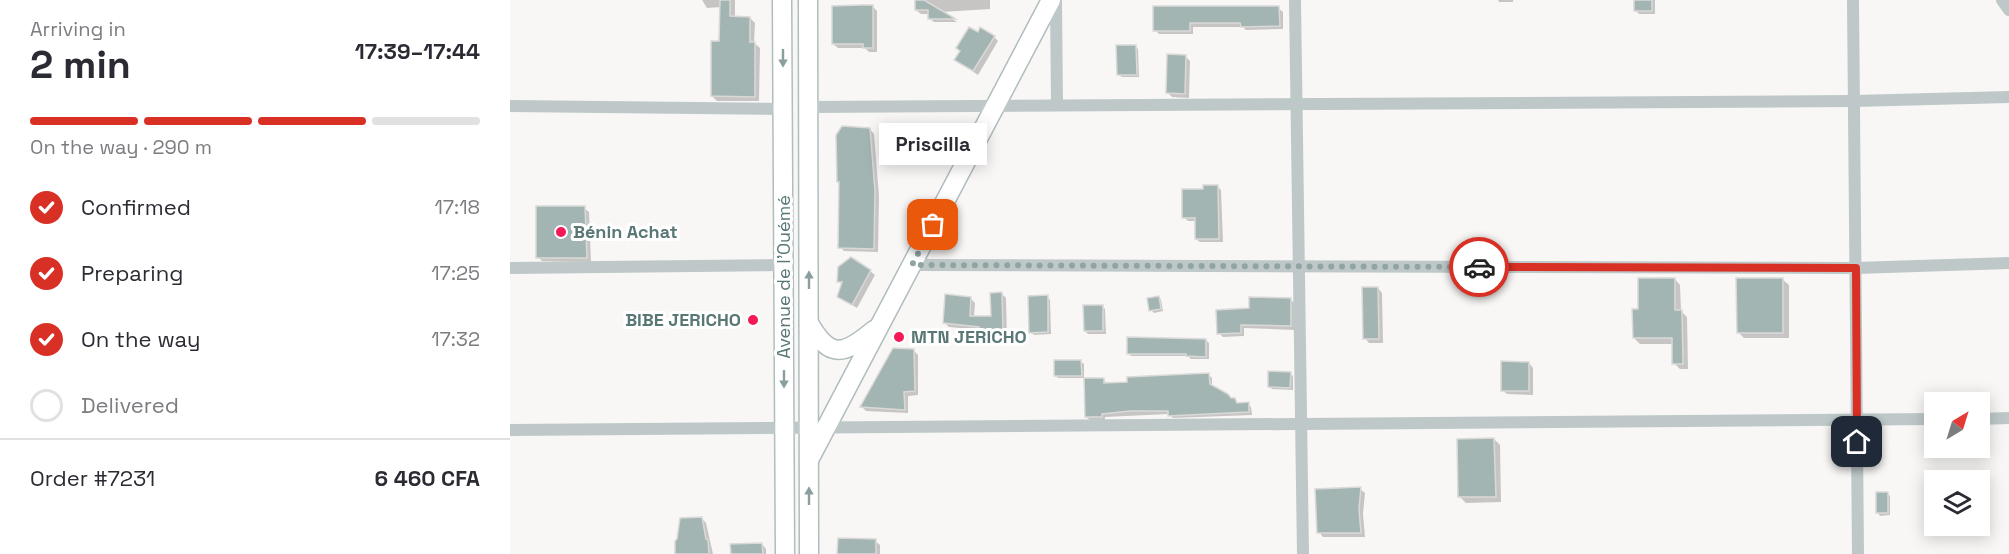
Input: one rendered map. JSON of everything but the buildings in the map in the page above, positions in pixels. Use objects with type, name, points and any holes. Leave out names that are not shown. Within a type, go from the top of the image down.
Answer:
[{"type":"main road","name":"Avenue de l'Ouémé","points":[[782,0],[785,554]]},
{"type":"main road","name":"Avenue de l'Ouémé","points":[[808,0],[809,322],[818,427]]},
{"type":"main road","points":[[809,554],[809,459],[818,427],[880,325],[1051,0]]},
{"type":"main road","points":[[809,322],[819,340],[829,348],[842,350],[855,345],[880,325]]},
{"type":"street","points":[[1056,0],[1057,105]]},
{"type":"street","points":[[1295,0],[1303,554]]},
{"type":"street","points":[[1853,0],[1858,554]]},
{"type":"street","points":[[2002,0],[2009,10]]},
{"type":"street","points":[[808,107],[1854,101],[2009,97]]},
{"type":"street","points":[[510,106],[783,109]]},
{"type":"street","points":[[912,265],[1856,268],[2009,263]]},
{"type":"street","points":[[510,268],[784,265]]},
{"type":"street","points":[[1990,418],[2009,418]]},
{"type":"street","points":[[510,430],[1924,419]]},
{"type":"way so far","points":[[933,225],[912,265],[1479,267]]},
{"type":"place","name":"Priscilla","points":[[933,225]]},
{"type":"place","name":"Bénin Achat","points":[[561,232]]},
{"type":"place","name":"BIBE JERICHO","points":[[753,320]]},
{"type":"place","name":"MTN JERICHO","points":[[899,337]]},
{"type":"route","points":[[1479,267],[1856,268],[1857,442]]}]
